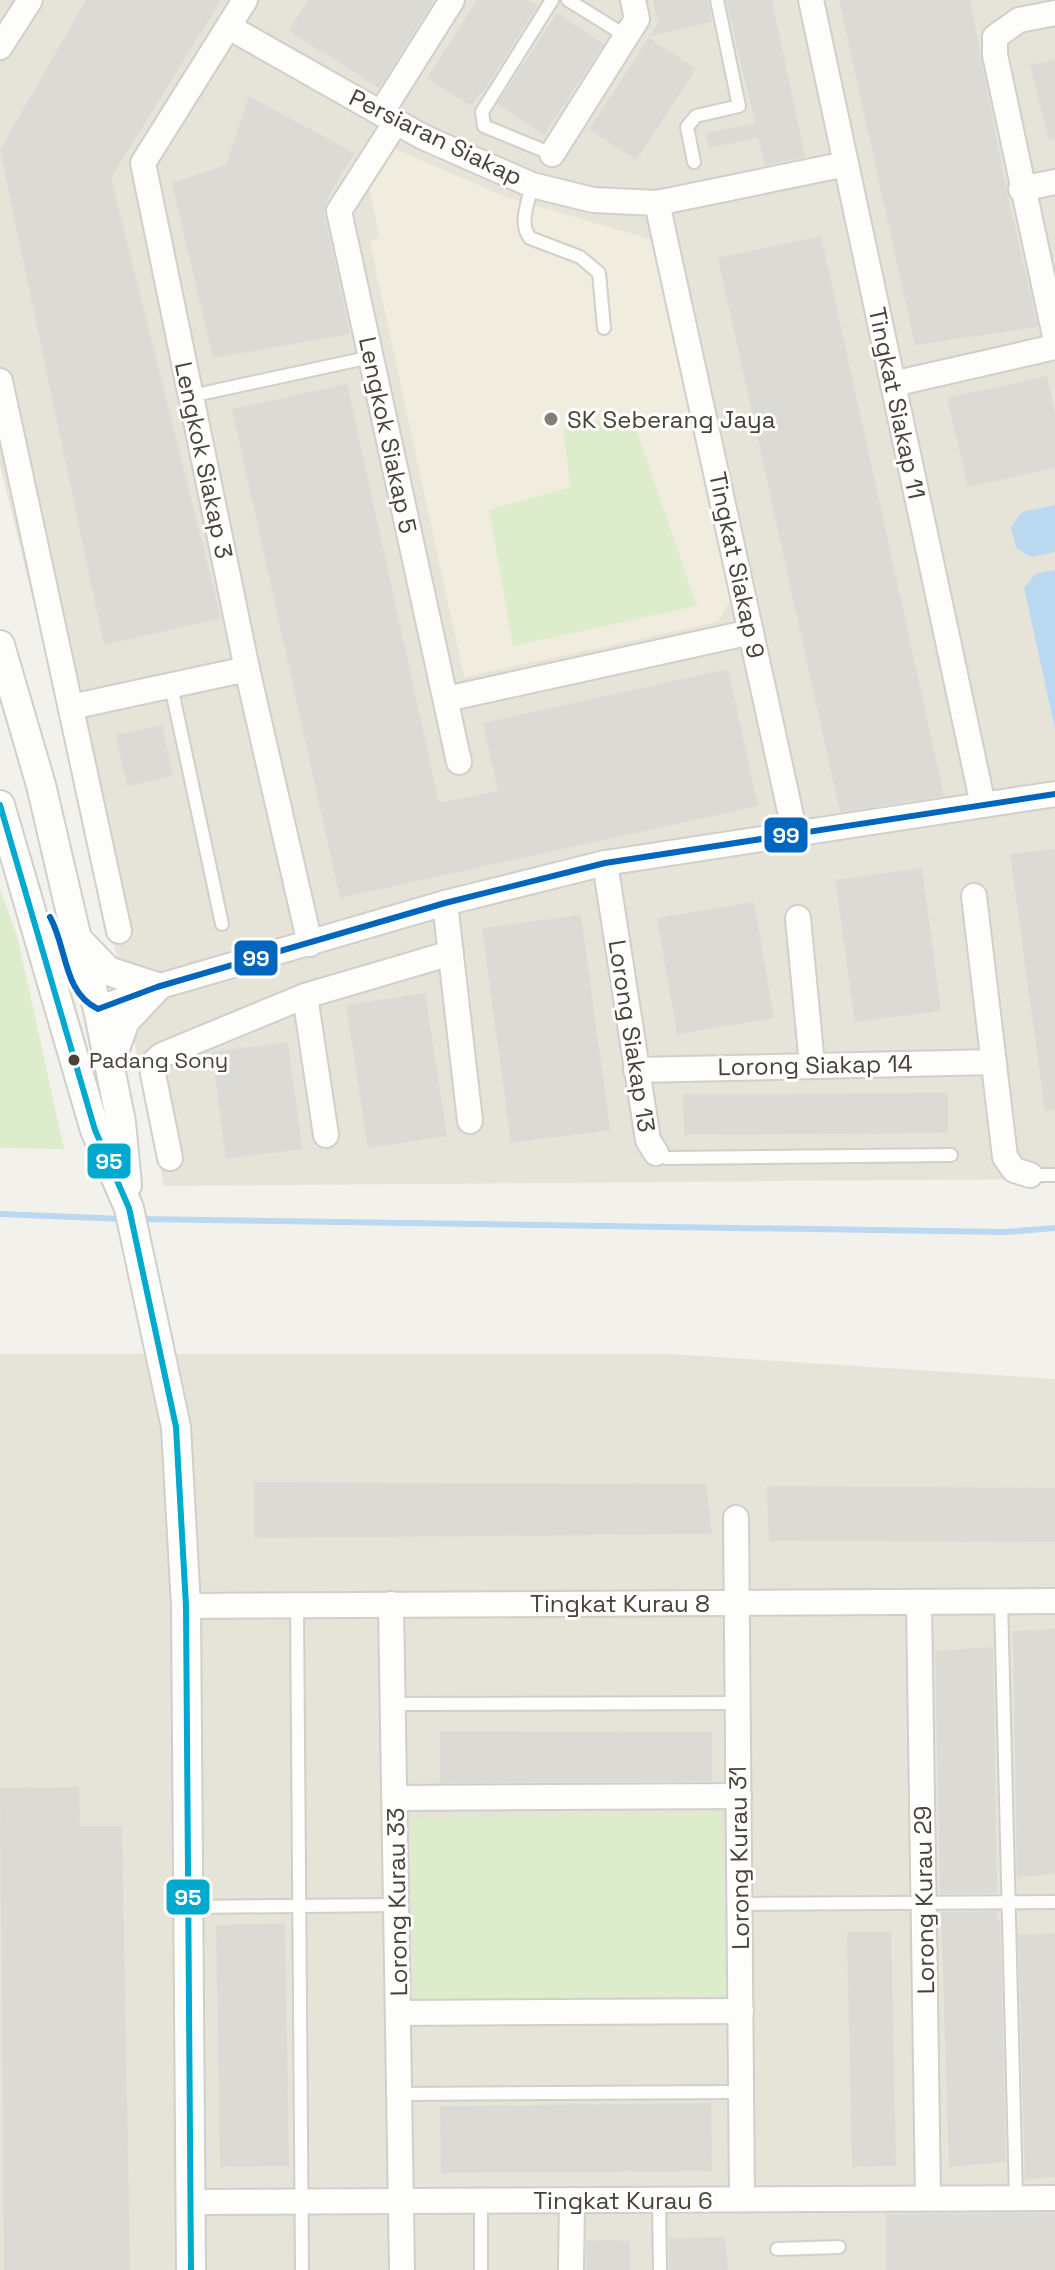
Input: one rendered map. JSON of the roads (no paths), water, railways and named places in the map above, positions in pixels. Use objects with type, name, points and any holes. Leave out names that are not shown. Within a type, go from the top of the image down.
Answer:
[{"type":"street","points":[[0,47],[30,0]]},
{"type":"street","name":"Lengkok Siakap 3","points":[[245,0],[143,163],[247,669],[310,944]]},
{"type":"street","name":"Lengkok Siakap 5","points":[[452,0],[339,211],[459,762]]},
{"type":"street","points":[[552,154],[637,19],[633,0]]},
{"type":"street","name":"Tingkat Siakap 11","points":[[811,0],[983,805]]},
{"type":"street","points":[[1055,13],[1019,20],[995,37],[995,55],[1021,189],[1055,336]]},
{"type":"street","name":"Persiaran Siakap","points":[[229,27],[389,118],[532,185],[593,200],[657,203],[846,164]]},
{"type":"street","points":[[1021,189],[1055,182]]},
{"type":"street","name":"Tingkat Siakap 9","points":[[657,203],[795,834]]},
{"type":"street","points":[[893,384],[1055,347]]},
{"type":"street","points":[[0,381],[119,931]]},
{"type":"street","points":[[446,699],[751,632]]},
{"type":"street","points":[[0,645],[41,785],[76,935],[98,1009],[121,1122],[129,1207],[176,1427],[186,1606],[185,1907],[191,2270]]},
{"type":"street","points":[[71,707],[247,669]]},
{"type":"street","points":[[0,803],[19,812],[36,803],[41,785]]},
{"type":"street","points":[[98,1009],[157,987],[445,903],[605,863],[1055,794]]},
{"type":"street","points":[[0,803],[95,1130],[129,1207]]},
{"type":"street","name":"Lorong Siakap 13","points":[[605,863],[648,1140],[656,1153]]},
{"type":"street","points":[[24,887],[43,906],[57,930],[76,994],[98,1009]]},
{"type":"street","points":[[974,896],[1005,1157],[1014,1170],[1030,1175]]},
{"type":"street","points":[[445,903],[470,1121]]},
{"type":"street","points":[[798,918],[812,1064]]},
{"type":"street","points":[[76,935],[92,958],[108,971],[157,987]]},
{"type":"street","points":[[170,1158],[152,1064],[162,1055],[305,996],[451,953]]},
{"type":"street","points":[[109,1064],[125,1021],[157,987]]},
{"type":"street","points":[[305,996],[326,1135]]},
{"type":"street","name":"Lorong Siakap 14","points":[[636,1070],[994,1062]]},
{"type":"street","name":"Lorong Kurau 31","points":[[736,1518],[742,2199]]},
{"type":"street","name":"Tingkat Kurau 8","points":[[186,1606],[1055,1601]]},
{"type":"street","name":"Lorong Kurau 29","points":[[919,1602],[928,2198]]},
{"type":"street","name":"Lorong Kurau 33","points":[[391,1604],[402,2270]]},
{"type":"street","points":[[395,1798],[739,1796]]},
{"type":"street","points":[[399,2013],[741,2011]]},
{"type":"street","name":"Tingkat Kurau 6","points":[[191,2202],[1055,2198]]},
{"type":"street","points":[[571,2270],[572,2200]]},
{"type":"lane","points":[[552,0],[482,112],[484,126],[552,154]]},
{"type":"lane","points":[[568,0],[626,36]]},
{"type":"lane","points":[[694,162],[687,127],[696,116],[739,106],[717,0]]},
{"type":"lane","points":[[532,185],[525,232],[530,238],[580,257],[599,273],[604,328]]},
{"type":"lane","points":[[191,396],[371,357]]},
{"type":"lane","points":[[171,686],[222,924]]},
{"type":"lane","name":"Lorong Siakap 13","points":[[656,1153],[667,1158],[951,1155]]},
{"type":"lane","points":[[1030,1175],[1055,1175]]},
{"type":"lane","points":[[1001,1601],[1016,2198]]},
{"type":"lane","points":[[297,1605],[302,2270]]},
{"type":"lane","points":[[393,1704],[738,1703]]},
{"type":"lane","points":[[740,1904],[1055,1902]]},
{"type":"lane","points":[[185,1907],[397,1905]]},
{"type":"lane","points":[[401,2094],[741,2092]]},
{"type":"lane","points":[[659,2199],[660,2270]]},
{"type":"lane","points":[[481,2200],[481,2270]]},
{"type":"lane","points":[[777,2249],[839,2247]]},
{"type":"water","points":[[1055,505],[1055,552],[1031,557],[1016,548],[1011,527],[1022,512]]},
{"type":"water","points":[[1055,570],[1055,729],[1024,588],[1035,574]]},
{"type":"waterway","points":[[0,1214],[124,1219]]},
{"type":"waterway","points":[[139,1219],[1005,1232],[1055,1228]]},
{"type":"place","name":"SK Seberang Jaya","points":[[551,419]]},
{"type":"place","name":"Padang Sony","points":[[74,1060]]}]
